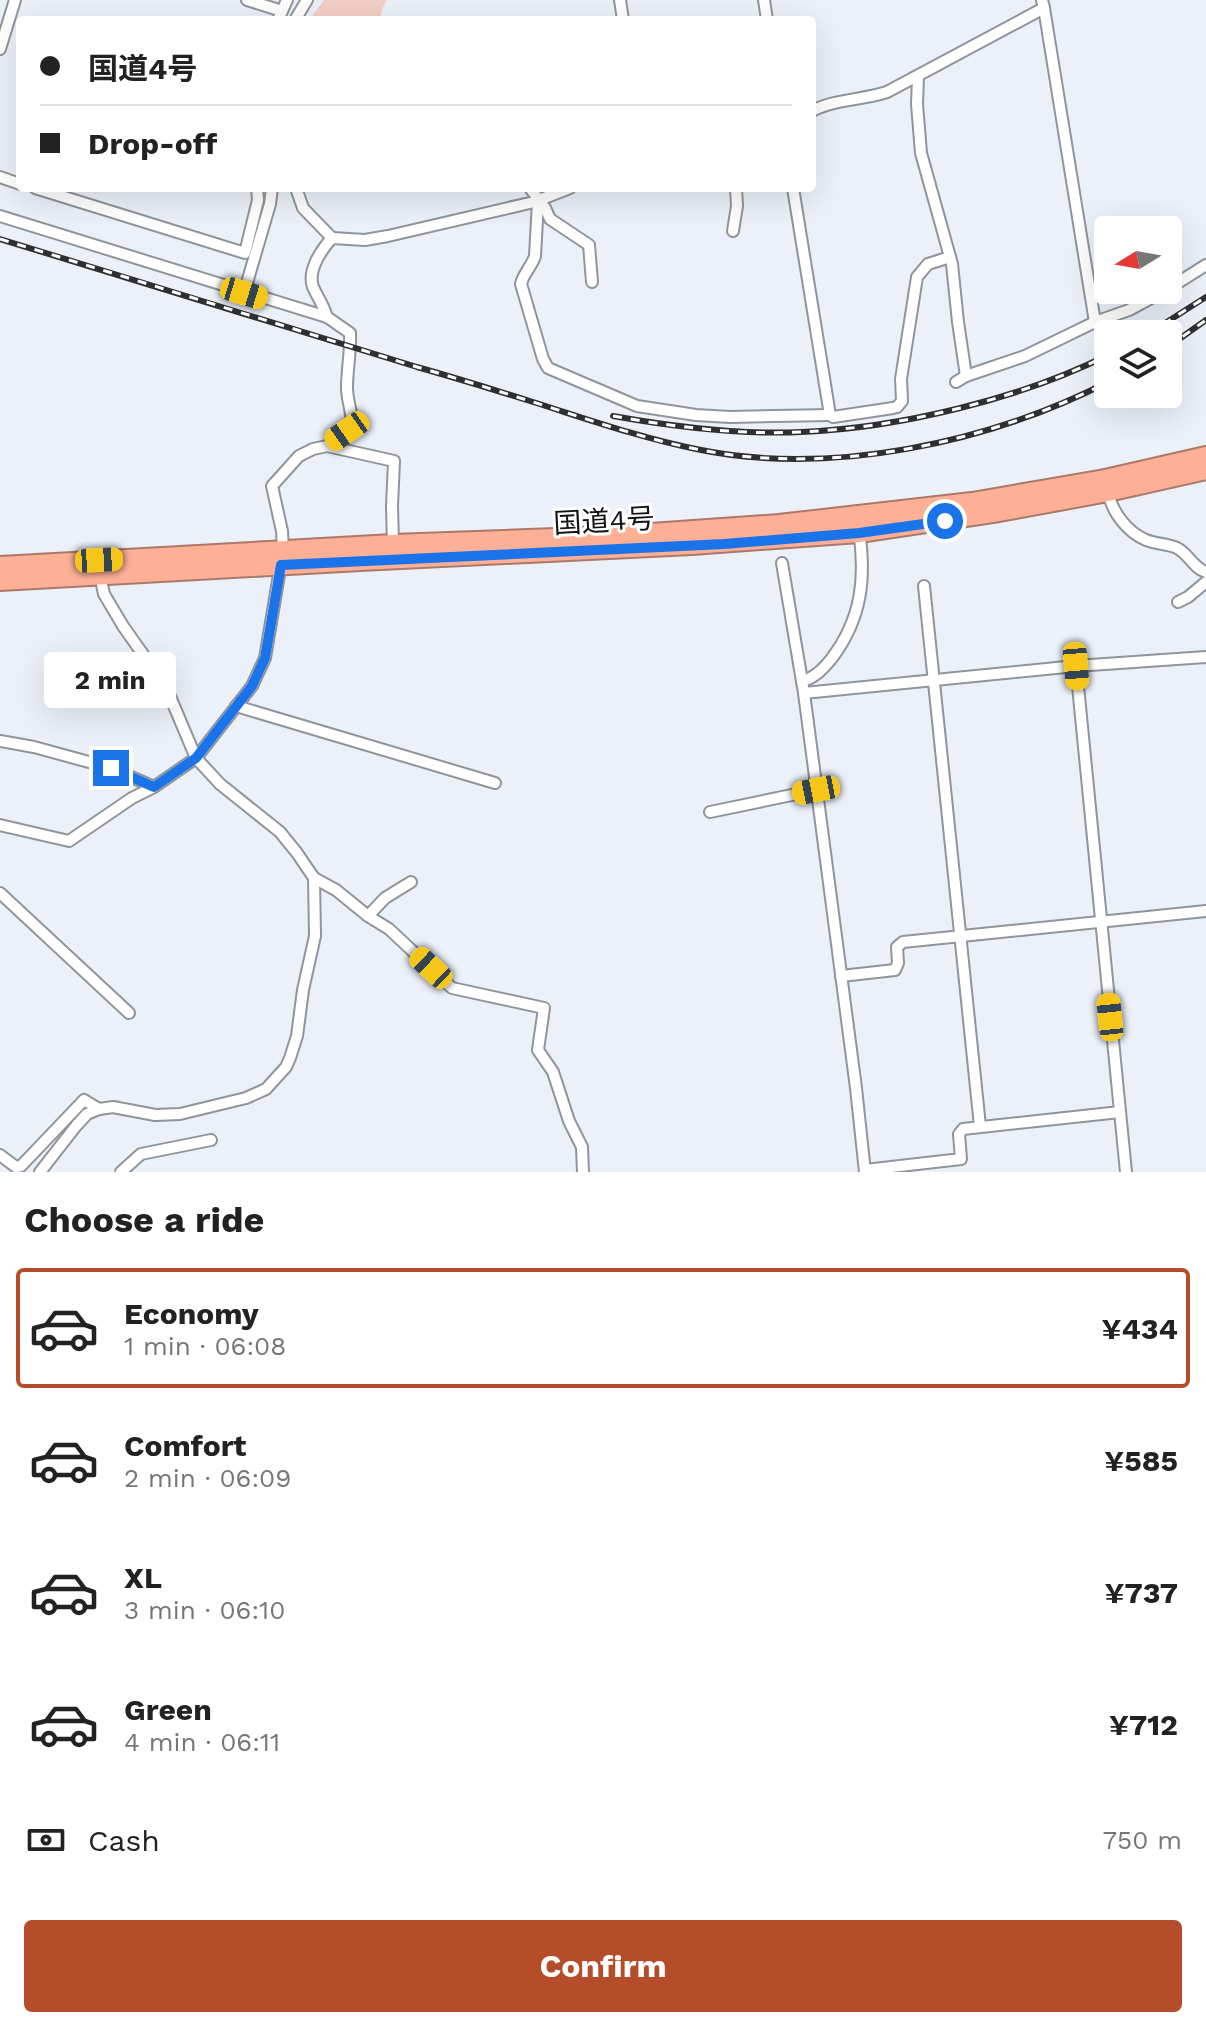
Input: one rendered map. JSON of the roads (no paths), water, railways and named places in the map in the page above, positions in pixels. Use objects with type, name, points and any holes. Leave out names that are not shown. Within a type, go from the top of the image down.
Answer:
[{"type":"highway","name":"国道4号","points":[[0,581],[282,558],[393,544],[779,524],[858,525],[1048,490],[1206,456]]},
{"type":"highway","name":"国道4号","points":[[0,566],[724,544],[858,525],[987,514],[1206,470]]},
{"type":"street","points":[[0,49],[15,0]]},
{"type":"street","points":[[247,0],[280,16],[287,0]]},
{"type":"street","points":[[816,109],[828,104],[879,95],[1043,4],[1095,320]]},
{"type":"street","points":[[918,76],[923,162],[955,278],[961,379],[1025,356],[1094,322]]},
{"type":"street","points":[[48,192],[250,254]]},
{"type":"street","points":[[244,293],[257,192]]},
{"type":"street","points":[[250,254],[270,204],[272,192]]},
{"type":"street","points":[[297,192],[303,208],[332,238],[365,240],[538,201],[560,192]]},
{"type":"street","points":[[532,192],[555,224],[589,245],[592,282]]},
{"type":"street","points":[[733,231],[736,192]]},
{"type":"street","points":[[794,192],[830,415]]},
{"type":"street","points":[[538,201],[535,256],[521,284],[548,368],[637,406],[696,415],[833,417],[893,408],[902,401],[901,379],[917,277],[928,264],[950,257]]},
{"type":"street","points":[[0,216],[327,317],[350,333],[347,387],[353,422],[352,428],[327,446],[299,456],[272,486],[282,531],[282,558],[265,658],[252,686],[196,758],[69,841],[0,825]]},
{"type":"street","points":[[327,317],[312,278],[320,254],[332,238]]},
{"type":"street","points":[[1182,280],[1206,265]]},
{"type":"street","points":[[1101,320],[1140,304]]},
{"type":"street","points":[[327,446],[394,461],[393,544]]},
{"type":"street","points":[[1108,492],[1113,510],[1137,535],[1178,549],[1198,569],[1206,572]]},
{"type":"street","points":[[803,687],[826,666],[852,627],[858,609],[863,567],[858,525]]},
{"type":"street","points":[[782,563],[803,687],[865,1171],[961,1159],[960,1131],[963,1129],[1120,1112]]},
{"type":"street","points":[[100,575],[104,594],[166,687],[196,758],[220,784],[280,832],[314,878],[336,890],[389,929],[452,988],[544,1008],[538,1050],[553,1072],[569,1121],[582,1147],[583,1172]]},
{"type":"street","points":[[1178,602],[1206,582]]},
{"type":"street","points":[[924,586],[980,1126]]},
{"type":"street","points":[[803,687],[1206,657]]},
{"type":"street","points":[[1076,666],[1126,1172]]},
{"type":"street","points":[[236,706],[495,783]]},
{"type":"street","points":[[0,741],[111,768],[154,787]]},
{"type":"street","points":[[710,812],[816,790]]},
{"type":"street","points":[[40,1172],[87,1114],[99,1109],[113,1107],[155,1115],[193,1112],[259,1093],[278,1078],[286,1067],[297,1036],[315,936],[314,878]]},
{"type":"street","points":[[368,916],[385,898],[411,882]]},
{"type":"street","points":[[0,893],[129,1013]]},
{"type":"street","points":[[841,976],[895,970],[897,947],[903,942],[1206,911]]},
{"type":"street","points":[[0,1155],[24,1169],[84,1100],[99,1109]]},
{"type":"street","points":[[121,1172],[141,1154],[211,1140]]},
{"type":"railway","points":[[0,239],[634,434],[747,457],[800,459],[907,449],[1012,422],[1094,389]]},
{"type":"railway","points":[[1170,320],[1206,297]]},
{"type":"railway","points":[[1182,337],[1206,320]]},
{"type":"railway","points":[[613,416],[730,431],[777,433],[839,429],[918,417],[998,398],[1094,362]]}]
